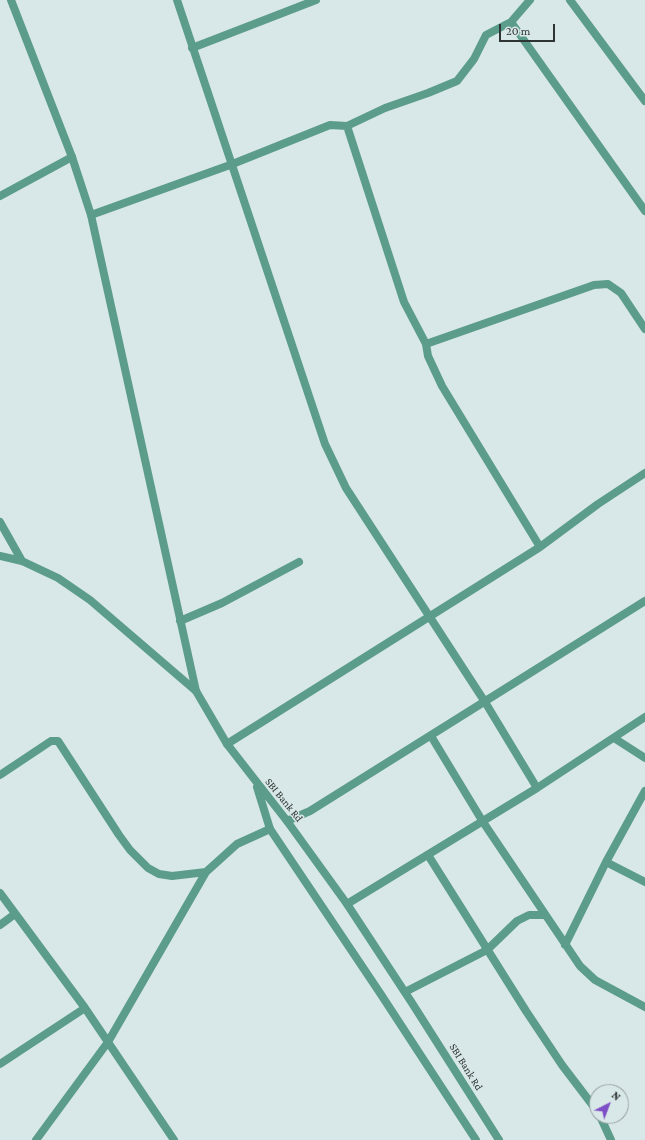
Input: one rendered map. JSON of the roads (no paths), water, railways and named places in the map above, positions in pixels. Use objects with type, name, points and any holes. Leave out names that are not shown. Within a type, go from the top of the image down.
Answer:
[{"type":"street","points":[[11,0],[72,157],[91,215],[196,691],[227,744],[256,782]]},
{"type":"street","points":[[177,0],[230,165],[325,444],[346,488],[431,616],[537,788]]},
{"type":"street","points":[[192,48],[316,0]]},
{"type":"street","points":[[91,215],[230,165],[330,125],[347,126],[385,108],[457,81],[474,59],[486,35],[511,22],[530,0]]},
{"type":"street","points":[[570,0],[645,101]]},
{"type":"street","points":[[511,22],[645,211]]},
{"type":"street","points":[[347,126],[404,302],[426,344],[428,356],[442,386],[540,547]]},
{"type":"street","points":[[0,196],[72,157]]},
{"type":"street","points":[[426,344],[594,285],[608,284],[621,293],[645,328]]},
{"type":"street","points":[[227,744],[540,547],[598,504],[645,474]]},
{"type":"street","points":[[0,522],[22,561]]},
{"type":"street","points":[[0,556],[22,561],[58,578],[90,600],[145,645],[196,691]]},
{"type":"street","points":[[180,621],[222,603],[299,562]]},
{"type":"street","points":[[288,821],[310,811],[645,601]]},
{"type":"street","points":[[347,904],[483,822],[645,717]]},
{"type":"street","points":[[430,736],[483,822],[583,970],[595,980],[645,1007]]},
{"type":"street","points":[[614,738],[645,758]]},
{"type":"street","points":[[0,775],[51,741],[58,741],[119,835],[139,860],[148,868],[159,874],[172,876],[206,872]]},
{"type":"street","name":"SBI Bank Rd","points":[[256,782],[288,821],[347,904],[499,1140]]},
{"type":"street","name":"SBI Bank Rd","points":[[256,782],[270,829],[476,1140]]},
{"type":"street","points":[[565,945],[606,862],[645,791]]},
{"type":"street","points":[[36,1140],[108,1042],[206,872],[237,844],[270,829]]},
{"type":"street","points":[[428,855],[487,950],[562,1065],[589,1100]]},
{"type":"street","points":[[606,862],[645,882]]},
{"type":"street","points":[[0,893],[85,1008],[174,1140]]},
{"type":"street","points":[[0,925],[15,914]]},
{"type":"street","points":[[404,992],[487,950],[517,921],[529,915],[545,915]]},
{"type":"street","points":[[0,1064],[85,1008]]},
{"type":"street","points":[[604,1124],[611,1140]]}]
